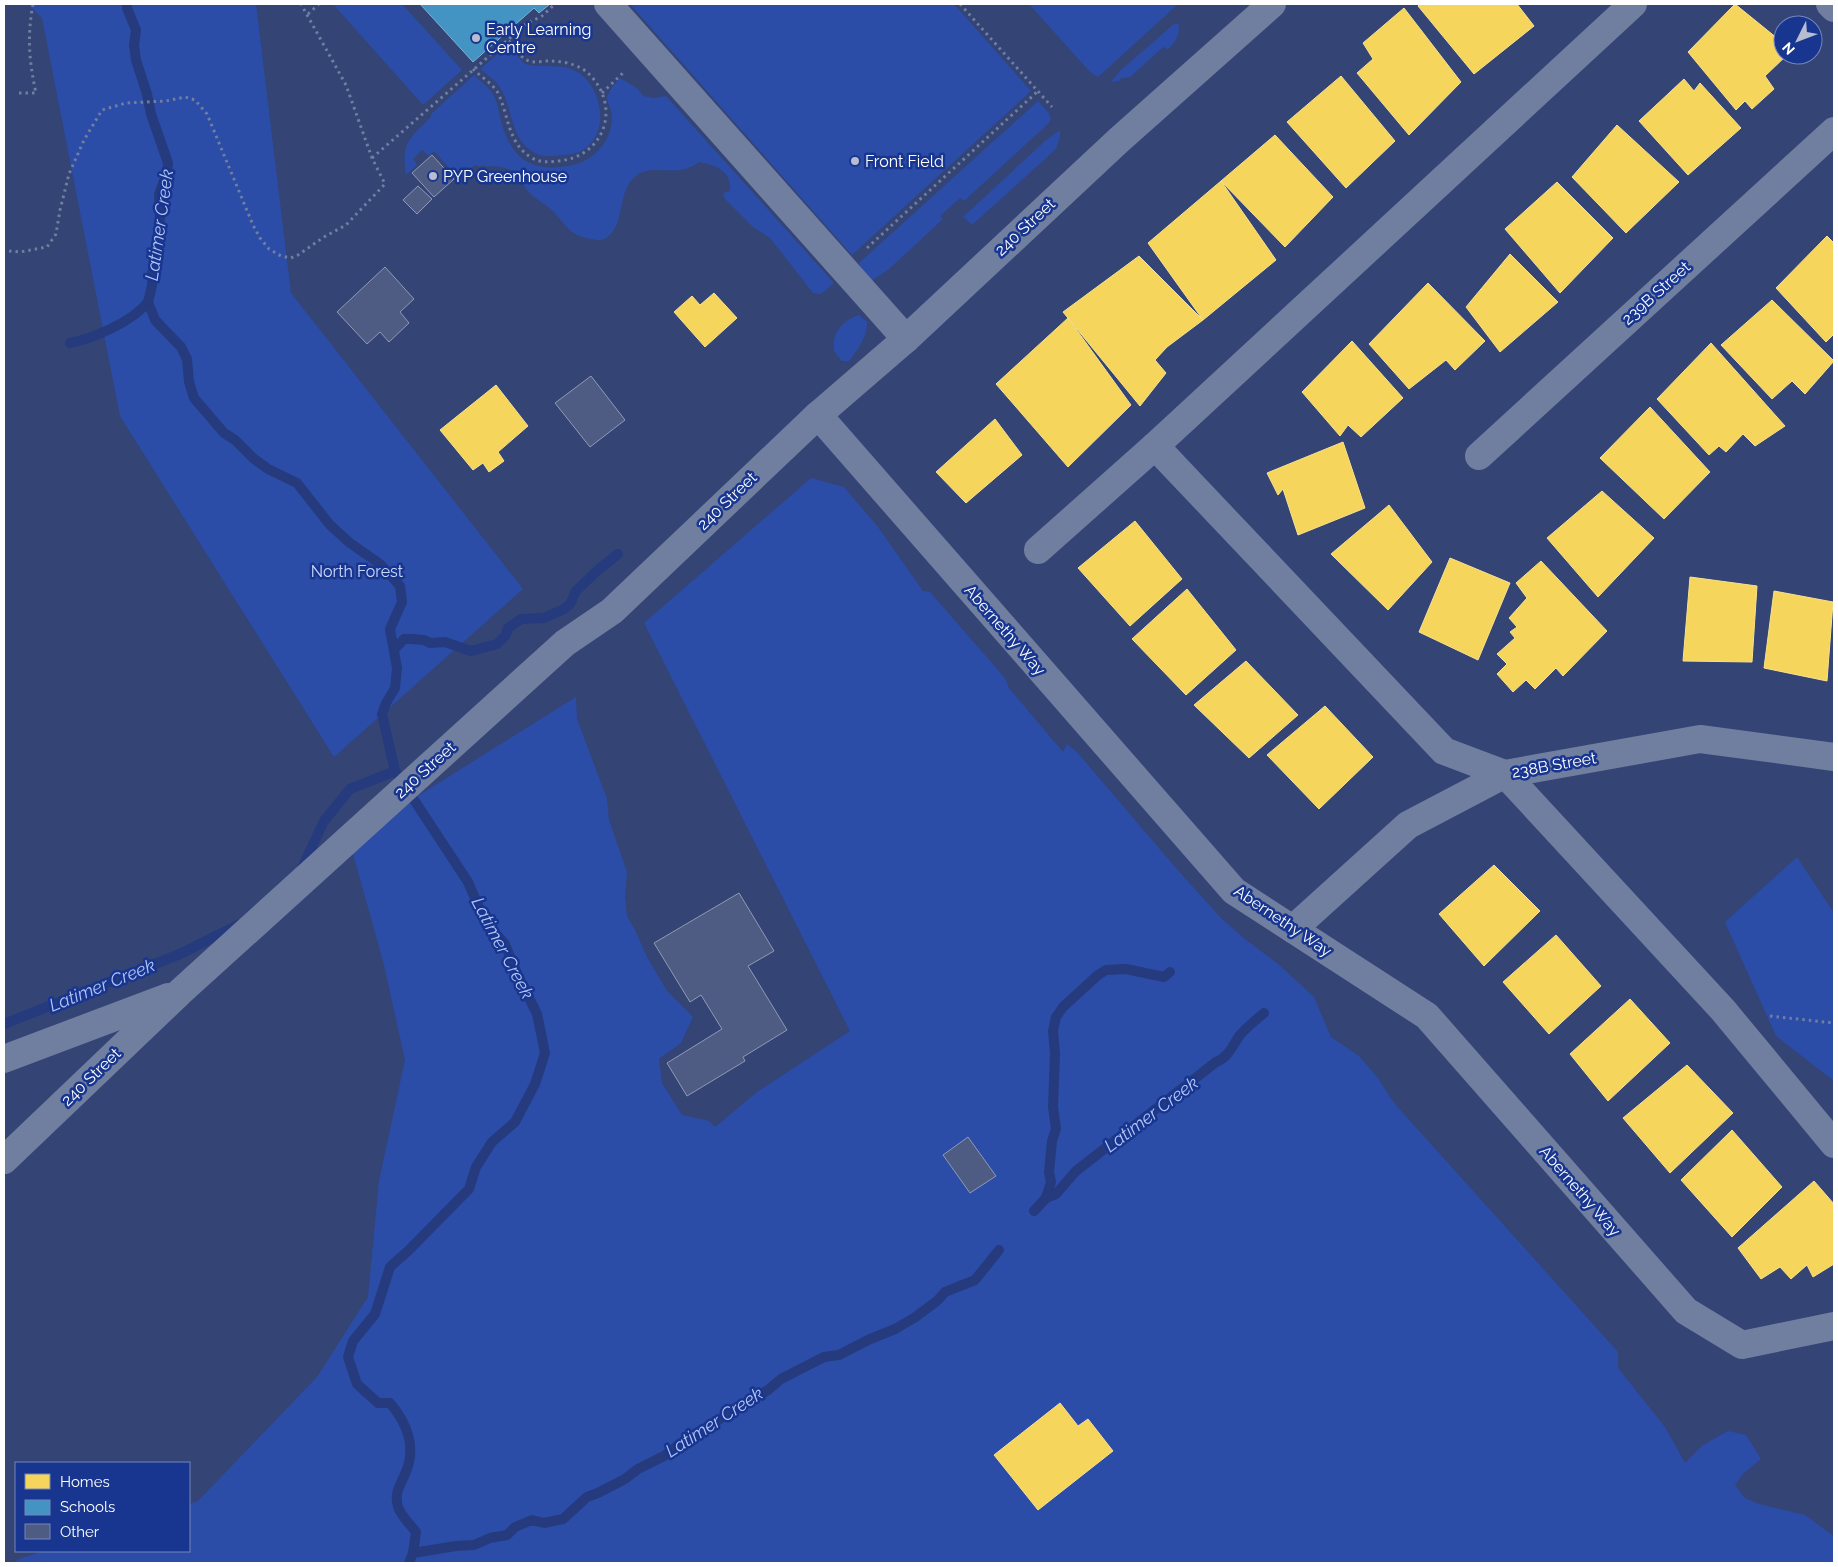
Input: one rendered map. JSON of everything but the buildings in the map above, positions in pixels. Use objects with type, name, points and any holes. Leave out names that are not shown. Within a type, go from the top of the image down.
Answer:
[{"type":"street","points":[[608,4],[906,339]]},
{"type":"street","name":"240 Street","points":[[4,1160],[179,993],[565,643],[612,611],[818,415],[906,339],[1119,140],[1272,4]]},
{"type":"street","points":[[1038,550],[1155,446],[1633,4]]},
{"type":"street","points":[[1830,4],[1834,8]]},
{"type":"street","name":"239B Street","points":[[1479,456],[1834,131]]},
{"type":"street","name":"Abernethy Way","points":[[818,415],[1234,891],[1427,1016],[1686,1311],[1742,1345],[1834,1326]]},
{"type":"street","points":[[1155,446],[1444,751],[1505,774],[1724,1010],[1834,1144]]},
{"type":"street","name":"238B Street","points":[[1292,929],[1408,825],[1505,774],[1700,739],[1834,756]]},
{"type":"street","name":"240 Street","points":[[4,1059],[179,993]]},
{"type":"path","points":[[19,94],[36,93],[31,70],[28,40],[33,4]]},
{"type":"path","points":[[9,251],[20,252],[47,247],[56,234],[69,174],[79,151],[102,110],[139,102],[166,101],[185,97],[195,100],[207,114],[260,238],[269,249],[281,256],[291,258],[298,256],[324,237],[346,225],[384,184],[372,158],[346,85],[301,4]]},
{"type":"path","points":[[308,14],[319,4]]},
{"type":"path","points":[[372,158],[526,24],[542,16],[555,4]]},
{"type":"path","points":[[960,4],[1052,107]]},
{"type":"path","points":[[473,69],[490,83],[497,92],[510,132],[523,151],[533,158],[541,161],[562,161],[590,150],[601,135],[605,124],[605,114],[602,93],[590,74],[572,64],[564,62],[528,60],[508,40]]},
{"type":"path","points":[[843,270],[1038,91]]},
{"type":"path","points":[[1724,1010],[1834,1023]]},
{"type":"green space","name":"North Forest","points":[[28,4],[256,4],[291,293],[523,589],[334,757],[120,416],[42,18]]},
{"type":"green space","points":[[333,4],[402,4],[462,70],[423,105]]},
{"type":"green space","name":"Front Field","points":[[630,4],[954,4],[1031,91],[852,255]]},
{"type":"green space","points":[[1029,4],[1175,4],[1176,6],[1098,77],[1090,72]]},
{"type":"green space","points":[[1175,23],[1179,25],[1178,36],[1167,50],[1165,47],[1162,48],[1130,77],[1111,82],[1121,70]]},
{"type":"green space","points":[[507,46],[525,64],[565,67],[577,72],[586,79],[597,98],[600,122],[592,142],[583,150],[569,154],[544,156],[538,155],[527,148],[521,141],[500,87],[480,69]]},
{"type":"green space","points":[[474,75],[493,94],[507,138],[517,154],[531,164],[539,166],[560,167],[580,163],[598,151],[606,140],[611,126],[612,118],[607,97],[612,87],[620,78],[637,88],[643,96],[653,98],[666,96],[834,283],[821,294],[813,293],[770,238],[753,227],[725,199],[723,193],[730,191],[730,184],[726,174],[717,167],[705,163],[699,162],[683,170],[650,170],[637,175],[626,189],[616,225],[612,232],[602,240],[582,237],[570,230],[553,211],[526,189],[517,175],[508,169],[475,165],[459,179],[434,151],[429,156],[422,150],[413,159],[417,165],[406,175],[406,149],[412,136],[431,117],[431,114]]},
{"type":"green space","points":[[1038,101],[1049,113],[1051,119],[1048,124],[964,201],[960,198],[940,216],[943,219],[889,269],[873,280],[865,275],[859,263]]},
{"type":"green space","points":[[1060,130],[1056,149],[972,225],[963,217],[1046,140]]},
{"type":"green space","points":[[859,315],[867,322],[864,337],[849,361],[842,361],[834,351],[834,338],[843,324]]},
{"type":"green space","points":[[811,478],[844,487],[878,527],[923,591],[930,592],[1005,678],[1009,688],[1063,752],[1067,744],[1077,752],[1221,918],[1277,963],[1314,997],[1331,1037],[1359,1056],[1378,1078],[1394,1103],[1618,1352],[1618,1368],[1665,1427],[1685,1463],[1703,1445],[1728,1431],[1746,1435],[1761,1459],[1743,1474],[1735,1485],[1745,1498],[1759,1504],[1805,1515],[1834,1536],[1834,1563],[14,1563],[19,1559],[41,1552],[190,1552],[190,1504],[198,1501],[317,1377],[368,1297],[379,1181],[405,1060],[384,965],[349,839],[576,697],[577,719],[607,799],[609,820],[627,872],[625,896],[627,916],[647,957],[667,991],[693,1017],[681,1043],[659,1059],[662,1083],[682,1115],[709,1121],[715,1127],[757,1092],[850,1031],[644,623]]},
{"type":"green space","points":[[1797,857],[1834,913],[1834,1081],[1776,1036],[1725,922]]},
{"type":"waterway","name":"Latimer Creek","points":[[127,4],[136,30],[134,45],[136,60],[151,114],[168,163],[167,173],[159,194],[160,219],[152,286],[148,302],[155,320],[181,347],[187,359],[189,382],[194,398],[224,433],[235,440],[253,458],[268,469],[297,483],[330,525],[350,543],[380,564],[400,586],[402,602],[390,629],[397,668],[395,688],[382,714],[395,771],[468,882],[490,927],[505,944],[537,1014],[545,1053],[535,1084],[515,1122],[492,1142],[476,1167],[469,1189],[390,1267],[375,1314],[353,1341],[348,1357],[357,1384],[378,1403],[390,1403],[401,1419],[408,1436],[410,1455],[398,1490],[397,1502],[403,1517],[416,1532],[413,1553],[409,1563]]},
{"type":"waterway","name":"Latimer Creek","points":[[70,343],[112,328],[132,316],[148,302]]},
{"type":"waterway","name":"Latimer Creek","points":[[394,650],[404,639],[424,640],[430,643],[445,642],[471,651],[497,644],[506,635],[508,628],[521,619],[544,618],[564,609],[570,604],[576,591],[618,554]]},
{"type":"waterway","name":"Latimer Creek","points":[[302,868],[324,821],[350,789],[395,771]]},
{"type":"waterway","name":"Latimer Creek","points":[[4,1024],[180,954],[240,924]]},
{"type":"waterway","points":[[1046,1198],[1051,1182],[1049,1172],[1052,1141],[1056,1129],[1053,1107],[1055,1053],[1053,1031],[1056,1017],[1063,1007],[1106,970],[1126,969],[1164,977],[1170,972]]},
{"type":"waterway","name":"Latimer Creek","points":[[1034,1211],[1046,1198],[1056,1194],[1076,1171],[1224,1057],[1240,1035],[1264,1013]]},
{"type":"waterway","name":"Latimer Creek","points":[[413,1553],[474,1545],[490,1538],[507,1535],[515,1527],[532,1520],[544,1523],[563,1519],[587,1497],[625,1479],[638,1469],[664,1456],[685,1440],[768,1390],[781,1379],[824,1357],[839,1355],[914,1318],[937,1301],[945,1292],[975,1280],[999,1250]]},
{"type":"place","name":"Early Learning Centre","points":[[476,38]]},
{"type":"place","name":"Front Field","points":[[855,161]]},
{"type":"place","name":"PYP Greenhouse","points":[[433,176]]}]
